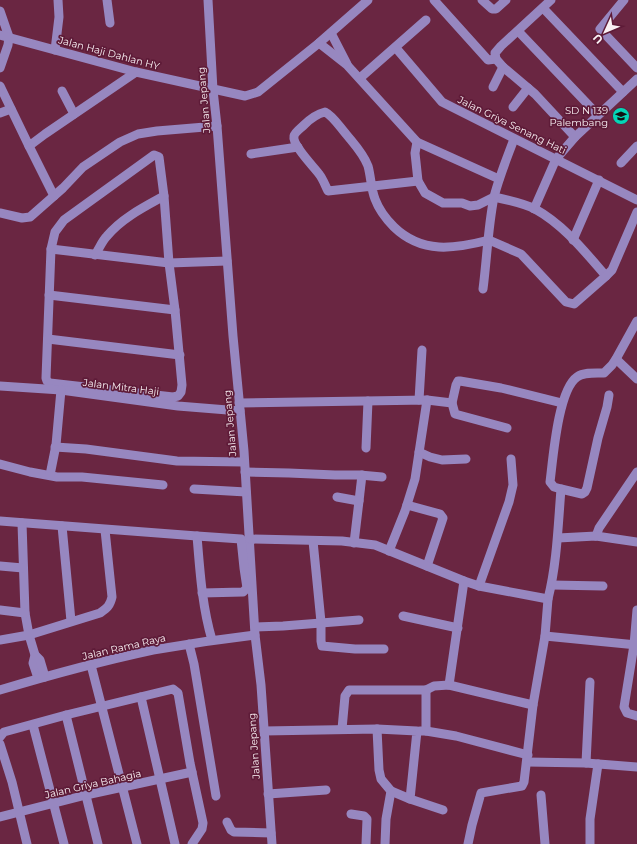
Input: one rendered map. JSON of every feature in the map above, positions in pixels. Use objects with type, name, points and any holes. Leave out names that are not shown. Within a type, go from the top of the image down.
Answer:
[{"type":"street","points":[[55,50],[59,17],[58,0]]},
{"type":"street","points":[[107,0],[110,23]]},
{"type":"street","name":"Jalan Jepang","points":[[208,0],[213,90],[240,407],[255,631],[261,685],[272,844]]},
{"type":"street","name":"Jalan Haji Dahlan HY","points":[[4,36],[136,72],[245,96],[258,92],[331,33],[368,0]]},
{"type":"street","points":[[434,0],[488,60],[496,59]]},
{"type":"street","points":[[482,0],[492,10],[496,9],[506,0]]},
{"type":"street","points":[[551,0],[501,46],[495,53],[496,59],[503,67],[528,88],[575,137]]},
{"type":"street","points":[[624,0],[600,29],[637,68]]},
{"type":"street","points":[[543,8],[623,92]]},
{"type":"street","points":[[0,11],[4,36],[8,45],[0,68]]},
{"type":"street","points":[[360,78],[396,48],[426,20]]},
{"type":"street","points":[[518,31],[598,115]]},
{"type":"street","points":[[331,33],[347,65]]},
{"type":"street","points":[[319,43],[347,65],[360,78],[417,142],[499,179]]},
{"type":"street","name":"Jalan Griya Senang Hati","points":[[396,48],[442,102],[637,200]]},
{"type":"street","points":[[493,87],[503,67]]},
{"type":"street","points":[[29,146],[136,72]]},
{"type":"street","points":[[534,209],[556,159],[575,137],[637,79]]},
{"type":"street","points":[[0,86],[54,196]]},
{"type":"street","points":[[514,107],[528,88]]},
{"type":"street","points":[[62,91],[74,114]]},
{"type":"street","points":[[0,113],[11,109]]},
{"type":"street","points":[[418,180],[372,185],[328,191],[320,175],[298,147],[294,140],[294,136],[296,132],[309,121],[320,113],[325,112],[333,118],[362,154],[368,167],[372,185],[375,199],[382,213],[389,222],[408,238],[421,244],[435,247],[468,245],[489,240],[521,254],[563,300],[570,304],[574,304],[612,270],[637,212]]},
{"type":"street","points":[[0,213],[22,218],[30,217],[83,167],[120,142],[138,134],[157,130],[217,126]]},
{"type":"street","points":[[483,289],[489,240],[489,222],[494,197],[514,139]]},
{"type":"street","points":[[417,142],[415,153],[418,180],[425,193],[443,203],[455,202],[470,206],[478,205],[494,197],[534,209],[554,221],[606,276]]},
{"type":"street","points":[[621,163],[637,146]]},
{"type":"street","points":[[251,154],[298,147]]},
{"type":"street","points":[[154,155],[159,157],[164,196],[168,263],[180,355],[182,385],[181,392],[178,396],[161,396],[50,383],[47,381],[51,249],[55,232],[64,220],[154,155]]},
{"type":"street","points":[[573,240],[599,180]]},
{"type":"street","points":[[96,255],[107,236],[123,222],[138,210],[164,196]]},
{"type":"street","points":[[51,249],[168,263],[227,261]]},
{"type":"street","points":[[49,295],[175,310]]},
{"type":"street","points":[[609,394],[585,492],[582,494],[554,487],[550,482],[562,403],[569,386],[576,377],[587,373],[604,373],[616,359],[637,321]]},
{"type":"street","points":[[48,338],[180,355]]},
{"type":"street","points":[[389,551],[407,505],[415,479],[420,452],[423,400],[422,350]]},
{"type":"street","points":[[616,359],[637,379]]},
{"type":"street","points":[[507,428],[455,414],[452,403],[458,381],[501,388],[562,403]]},
{"type":"street","name":"Jalan Mitra Haji","points":[[0,386],[61,390],[185,406],[240,407],[423,400],[452,403]]},
{"type":"street","points":[[50,475],[55,447],[61,390]]},
{"type":"street","points":[[366,448],[368,401]]},
{"type":"street","points":[[55,447],[86,449],[177,461],[244,462]]},
{"type":"street","points":[[420,452],[442,460],[466,459]]},
{"type":"street","points":[[479,586],[509,502],[513,485],[511,459]]},
{"type":"street","points":[[0,464],[30,472],[50,475],[90,477],[163,485]]},
{"type":"street","points":[[245,472],[362,475],[382,477]]},
{"type":"street","points":[[596,536],[599,528],[637,472]]},
{"type":"street","points":[[354,543],[362,475]]},
{"type":"street","points":[[194,488],[246,492]]},
{"type":"street","points":[[468,844],[481,793],[522,786],[524,782],[533,705],[545,636],[548,599],[552,585],[558,538],[561,489]]},
{"type":"street","points":[[338,497],[359,501]]},
{"type":"street","points":[[407,505],[443,516],[427,566]]},
{"type":"street","points":[[0,521],[241,539],[247,588],[243,592],[202,593]]},
{"type":"street","points":[[22,523],[25,613],[29,635],[35,655],[33,663],[41,678]]},
{"type":"street","points":[[62,526],[70,621]]},
{"type":"street","points":[[0,640],[29,635],[70,621],[100,613],[110,605],[112,597],[106,530]]},
{"type":"street","points":[[198,536],[202,593],[209,641]]},
{"type":"street","points":[[558,538],[596,536],[637,542]]},
{"type":"street","points":[[250,539],[376,545],[479,586],[548,599]]},
{"type":"street","points":[[313,541],[322,646],[355,649],[384,649]]},
{"type":"street","points":[[0,566],[23,568]]},
{"type":"street","points":[[449,685],[464,581]]},
{"type":"street","points":[[552,585],[603,586]]},
{"type":"street","points":[[0,610],[25,613]]},
{"type":"street","points":[[637,610],[635,645],[624,707],[627,713],[637,716]]},
{"type":"street","points":[[403,616],[458,628]]},
{"type":"street","name":"Jalan Rama Raya","points":[[0,690],[91,665],[152,651],[283,626],[359,620]]},
{"type":"street","points":[[545,636],[635,645]]},
{"type":"street","points":[[189,644],[194,664],[216,796]]},
{"type":"street","points":[[91,665],[137,844]]},
{"type":"street","points":[[586,764],[590,682]]},
{"type":"street","points":[[342,729],[345,696],[349,690],[426,690],[434,686],[449,685],[533,705]]},
{"type":"street","points":[[0,736],[4,732],[66,715],[173,689],[178,693],[203,823],[202,828],[192,844]]},
{"type":"street","points":[[410,799],[426,690]]},
{"type":"street","points":[[141,697],[175,844]]},
{"type":"street","points":[[66,715],[98,844]]},
{"type":"street","points":[[33,725],[64,844]]},
{"type":"street","points":[[264,731],[342,729],[421,731],[456,736],[527,759],[637,767]]},
{"type":"street","points":[[377,729],[379,770],[382,779],[391,791],[443,810]]},
{"type":"street","points":[[0,744],[26,844]]},
{"type":"street","points":[[590,844],[590,819],[598,764]]},
{"type":"street","name":"Jalan Griya Bahagia","points":[[0,817],[53,805],[86,795],[192,772]]},
{"type":"street","points":[[268,794],[326,790]]},
{"type":"street","points":[[385,844],[386,819],[391,791]]},
{"type":"street","points":[[542,795],[546,844]]},
{"type":"street","points":[[352,814],[364,816],[367,819],[366,844]]},
{"type":"street","points":[[227,822],[230,830],[234,832],[272,833]]},
{"type":"place","name":"SD N 139 Palembang","points":[[621,116]]}]
